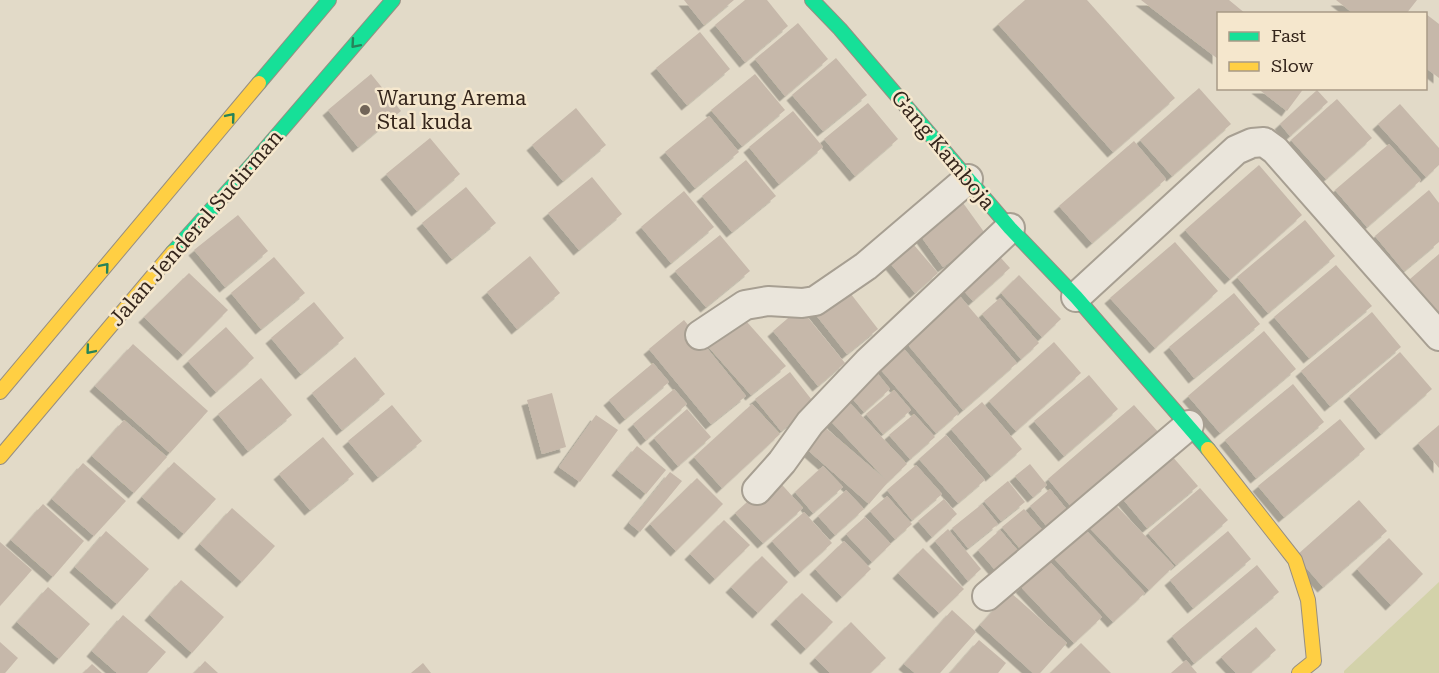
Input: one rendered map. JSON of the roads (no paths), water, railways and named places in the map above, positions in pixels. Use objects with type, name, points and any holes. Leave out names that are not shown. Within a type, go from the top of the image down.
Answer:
[{"type":"main road","name":"Jalan Jenderal Sudirman","points":[[0,392],[329,0]]},
{"type":"main road","name":"Jalan Jenderal Sudirman","points":[[0,457],[168,258],[393,0]]},
{"type":"main road","name":"Gang Kamboja","points":[[812,0],[840,29],[1010,228],[1076,297],[1189,425],[1295,560],[1308,600],[1314,661],[1299,673]]},
{"type":"street","points":[[1076,297],[1236,150],[1252,143],[1264,142],[1275,150],[1439,336]]},
{"type":"street","points":[[700,335],[744,305],[768,301],[802,303],[815,301],[866,266],[968,179]]},
{"type":"street","points":[[757,490],[782,462],[810,423],[868,362],[1010,228]]},
{"type":"street","points":[[987,596],[1189,425]]},
{"type":"place","name":"Warung Arema Stal kuda","points":[[365,110]]}]
